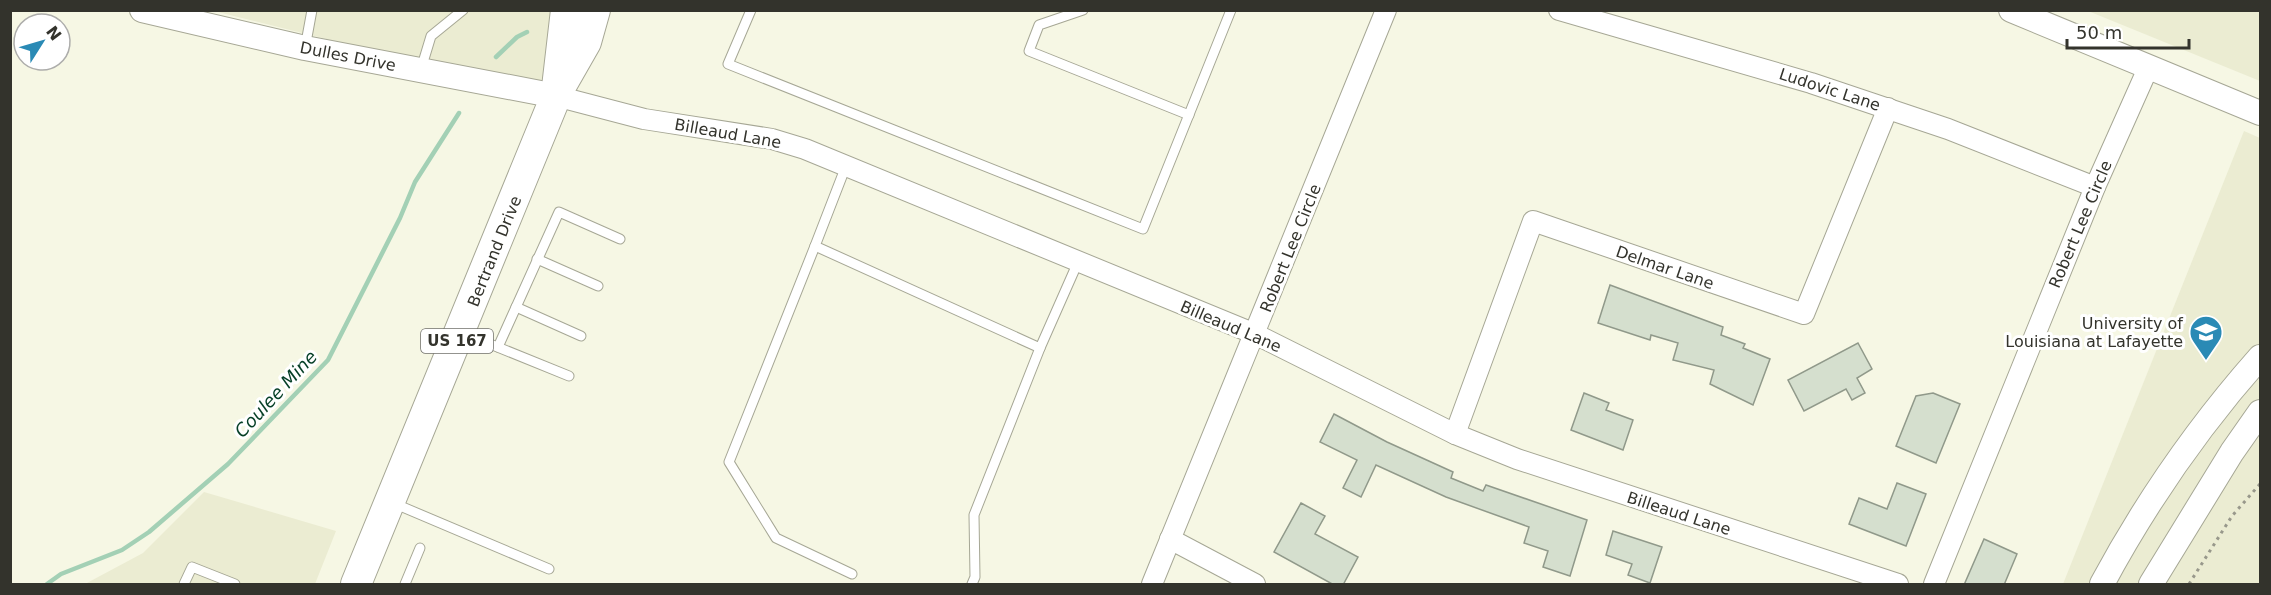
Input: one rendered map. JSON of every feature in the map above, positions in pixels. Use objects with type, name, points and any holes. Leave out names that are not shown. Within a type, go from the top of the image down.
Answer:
[{"type":"main road","name":"Bertrand Drive","points":[[361,583],[390,502],[556,96],[566,10]]},
{"type":"main road","name":"US 167","points":[[556,96],[586,42],[595,10]]},
{"type":"street","name":"Dulles Drive","points":[[142,10],[305,48],[556,96]]},
{"type":"street","name":"Robert Lee Circle","points":[[1152,585],[1386,10]]},
{"type":"street","name":"Ludovic Lane","points":[[1559,10],[1720,55],[1888,108],[1948,129],[2094,187]]},
{"type":"street","points":[[2011,10],[2260,113]]},
{"type":"street","name":"Robert Lee Circle","points":[[1934,585],[2094,187],[2149,66]]},
{"type":"street","name":"Billeaud Lane","points":[[556,96],[644,119],[772,139],[846,166],[1255,334],[1455,435],[1516,459],[1898,585]]},
{"type":"street","name":"Delmar Lane","points":[[1455,435],[1533,221],[1804,314],[1888,108]]},
{"type":"street","points":[[2102,585],[2167,475],[2227,395],[2260,357]]},
{"type":"street","points":[[2151,585],[2232,452],[2260,412]]},
{"type":"street","points":[[1170,539],[1255,585]]},
{"type":"lane","points":[[305,48],[312,10]]},
{"type":"lane","points":[[420,70],[431,36],[463,10]]},
{"type":"lane","points":[[751,10],[728,64],[1143,229],[1231,10]]},
{"type":"lane","points":[[1083,10],[1039,25],[1029,51],[1189,115]]},
{"type":"lane","points":[[846,166],[729,462],[776,538],[852,574]]},
{"type":"lane","points":[[498,347],[559,212],[620,239]]},
{"type":"lane","points":[[815,246],[1041,348]]},
{"type":"lane","points":[[537,259],[598,286]]},
{"type":"lane","points":[[972,585],[975,577],[974,515],[1078,262]]},
{"type":"lane","points":[[516,307],[580,336]]},
{"type":"lane","points":[[461,332],[570,376]]},
{"type":"lane","points":[[390,502],[549,569]]},
{"type":"lane","points":[[405,585],[420,548]]},
{"type":"lane","points":[[184,585],[192,567],[235,585]]},
{"type":"path","points":[[2190,585],[2232,516],[2260,484]]},
{"type":"shaded area","points":[[214,11],[580,11],[556,96]]},
{"type":"shaded area","points":[[2088,11],[2260,11],[2260,81]]},
{"type":"shaded area","name":"University of Louisiana at Lafayette","points":[[2244,131],[2260,138],[2260,584],[2063,584]]},
{"type":"shaded area","points":[[204,492],[336,531],[315,584],[85,584],[143,553]]},
{"type":"building","points":[[1610,285],[1723,327],[1721,335],[1745,344],[1743,348],[1770,359],[1753,405],[1710,384],[1714,370],[1673,360],[1678,343],[1651,335],[1650,340],[1598,323]]},
{"type":"building","points":[[1858,343],[1872,369],[1857,378],[1865,393],[1852,400],[1846,389],[1804,411],[1788,380]]},
{"type":"building","points":[[1584,393],[1609,403],[1606,410],[1633,420],[1623,450],[1571,430]]},
{"type":"building","points":[[1933,393],[1960,404],[1936,463],[1896,446],[1916,396]]},
{"type":"building","points":[[1334,414],[1387,442],[1453,472],[1451,478],[1483,491],[1486,485],[1587,520],[1570,576],[1543,567],[1548,551],[1524,543],[1529,527],[1446,497],[1376,465],[1361,497],[1343,488],[1357,460],[1320,442]]},
{"type":"building","points":[[1897,483],[1926,494],[1906,546],[1849,524],[1859,498],[1887,509]]},
{"type":"building","points":[[1301,503],[1325,516],[1315,534],[1358,557],[1343,585],[1334,585],[1274,552]]},
{"type":"building","points":[[1613,531],[1662,547],[1650,583],[1628,575],[1632,564],[1606,555]]},
{"type":"building","points":[[1984,539],[2017,554],[2004,585],[1964,585]]},
{"type":"waterway","name":"Coulee Mine","points":[[496,57],[517,37],[527,32]]},
{"type":"waterway","name":"Coulee Mine","points":[[47,584],[61,574],[122,550],[149,532],[228,464],[328,360],[400,218],[415,182],[459,113]]},
{"type":"place","name":"University of Louisiana at Lafayette","points":[[2206,361]]}]
